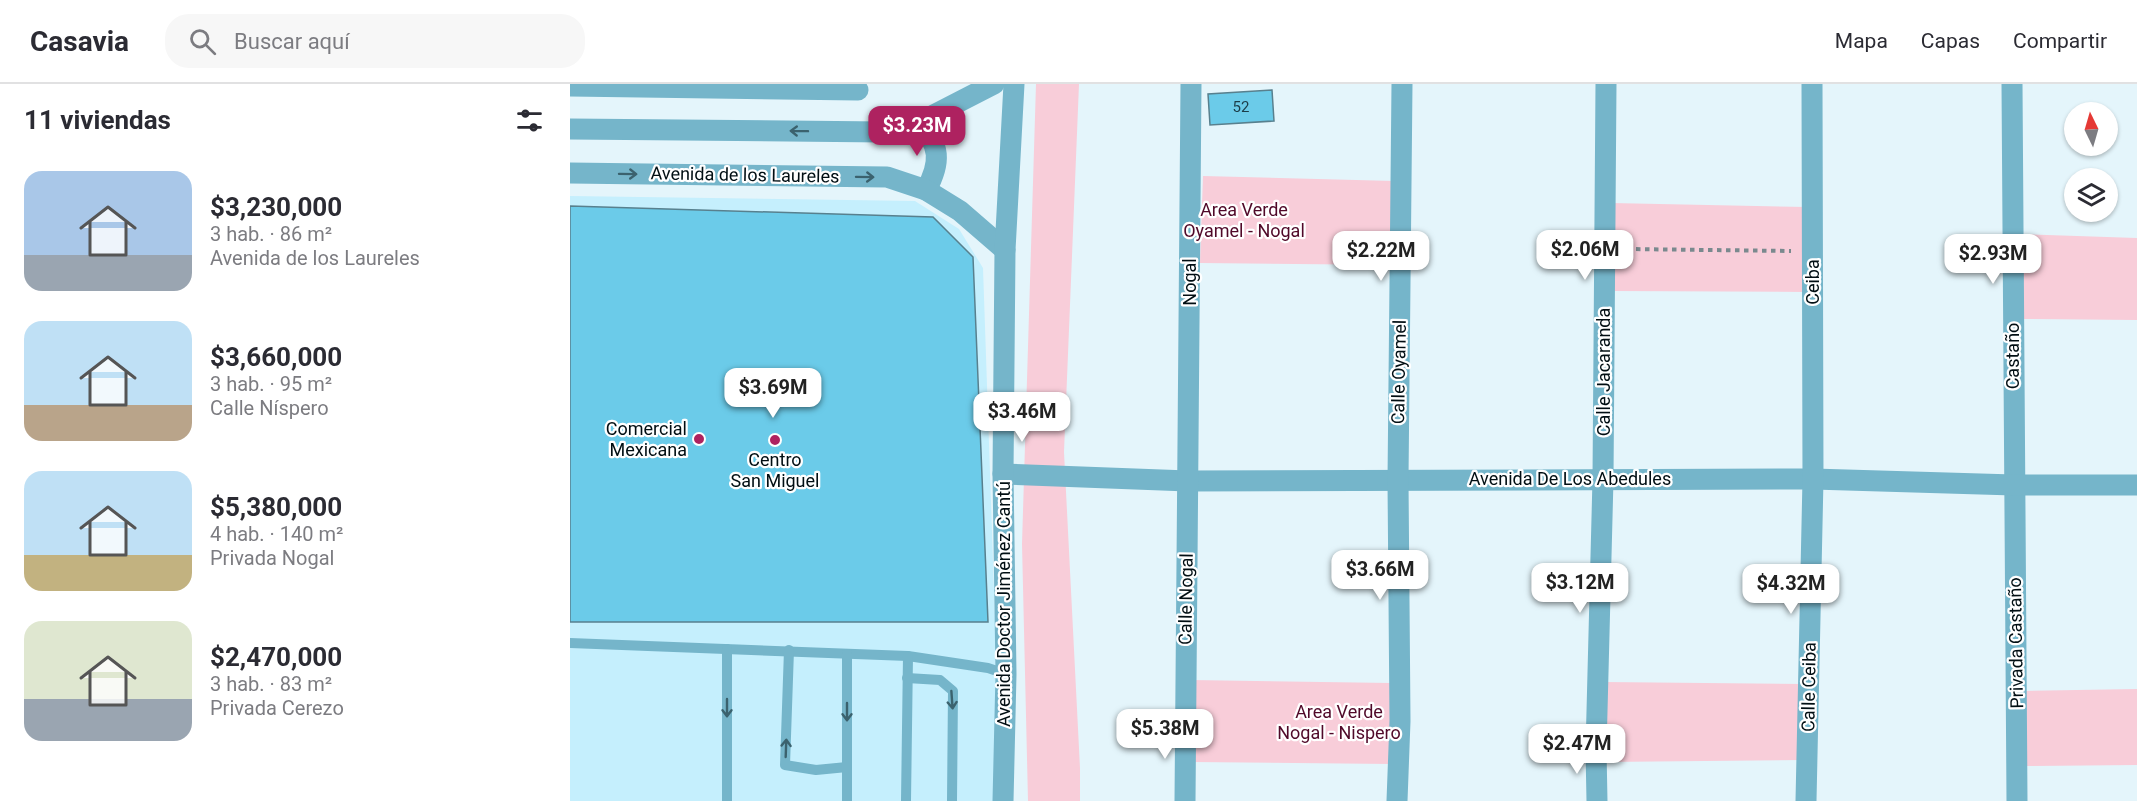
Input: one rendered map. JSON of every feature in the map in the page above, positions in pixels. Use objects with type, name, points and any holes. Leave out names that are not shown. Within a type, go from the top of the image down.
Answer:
[{"type":"street","points":[[570,129],[884,132],[918,123],[994,84]]},
{"type":"street","name":"Avenida Doctor Jiménez Cantú","points":[[1003,801],[1006,674],[1002,474],[1005,250],[1014,84]]},
{"type":"street","name":"Nogal","points":[[1188,481],[1191,84]]},
{"type":"street","name":"Calle Oyamel","points":[[1397,801],[1400,721],[1398,480],[1402,84]]},
{"type":"street","name":"Calle Jacaranda","points":[[1597,801],[1596,750],[1603,479],[1606,84]]},
{"type":"street","name":"Ceiba","points":[[1812,84],[1813,479]]},
{"type":"street","name":"Castaño","points":[[2012,84],[2014,485]]},
{"type":"street","points":[[570,86],[858,90]]},
{"type":"street","points":[[918,123],[931,135],[938,155],[934,176],[926,190]]},
{"type":"street","name":"Avenida de los Laureles","points":[[570,173],[887,177],[926,190],[960,211],[1005,250]]},
{"type":"street","name":"Avenida De Los Abedules","points":[[1002,474],[1188,481],[1813,479],[2014,485],[2137,485]]},
{"type":"street","name":"Calle Ceiba","points":[[1806,801],[1813,479]]},
{"type":"street","name":"Calle Nogal","points":[[1185,801],[1188,481]]},
{"type":"street","name":"Privada Castaño","points":[[2014,485],[2017,801]]},
{"type":"lane","points":[[570,643],[908,656],[1006,674]]},
{"type":"lane","points":[[727,649],[727,801]]},
{"type":"lane","points":[[789,650],[785,765],[816,770],[847,767]]},
{"type":"lane","points":[[847,654],[847,801]]},
{"type":"lane","points":[[906,801],[908,656]]},
{"type":"lane","points":[[908,678],[940,680],[953,691],[952,801]]},
{"type":"path","points":[[1605,248],[1813,251]]},
{"type":"shaded area","name":"Centro San Miguel","points":[[570,196],[915,201],[959,229],[983,268],[995,620],[997,780],[994,801],[570,801]]},
{"type":"green space","points":[[1036,84],[1079,84],[1064,452],[1080,801],[1028,801],[1022,544]]},
{"type":"green space","name":"Area Verde Oyamel - Nogal","points":[[1203,176],[1394,181],[1394,265],[1200,263]]},
{"type":"green space","points":[[1611,203],[1807,207],[1805,292],[1611,291]]},
{"type":"green space","points":[[2020,234],[2137,238],[2137,320],[2021,319]]},
{"type":"green space","name":"Area Verde Nogal - Nispero","points":[[1191,680],[1391,683],[1391,764],[1192,762]]},
{"type":"green space","points":[[1604,682],[1803,684],[1802,760],[1605,762]]},
{"type":"green space","points":[[2137,689],[2137,765],[2026,766],[2022,691]]},
{"type":"building","points":[[1272,90],[1274,121],[1210,125],[1208,94]]},
{"type":"building","name":"Centro San Miguel","points":[[570,206],[933,217],[973,257],[988,622],[570,622]]},
{"type":"place","name":"Comercial Mexicana","points":[[699,439]]},
{"type":"place","name":"Centro San Miguel","points":[[775,440]]}]
